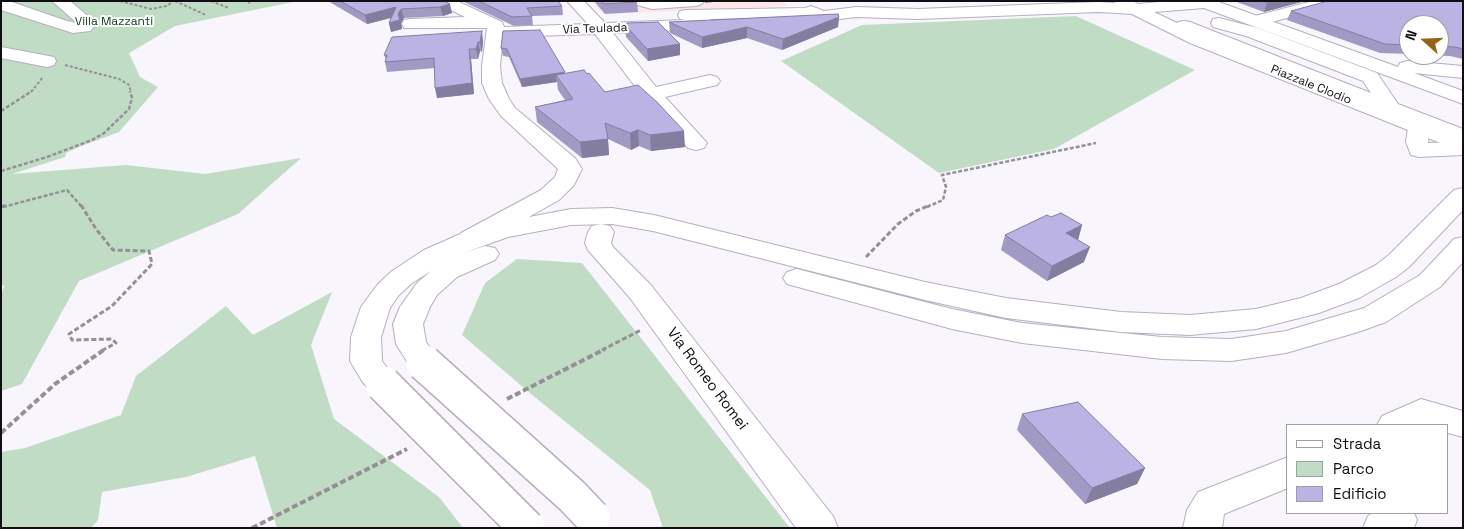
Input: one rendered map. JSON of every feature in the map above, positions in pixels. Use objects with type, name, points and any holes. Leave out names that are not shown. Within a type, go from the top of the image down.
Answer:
[{"type":"main road","points":[[1,4],[73,28],[84,27],[89,24],[60,1]]},
{"type":"main road","points":[[444,1],[494,26],[491,76],[499,99],[517,121],[567,163],[570,172],[563,184],[538,202],[410,270],[388,290],[376,308],[368,327],[365,347],[369,367],[383,384],[527,528]]},
{"type":"main road","points":[[575,1],[596,24],[651,94],[696,143]]},
{"type":"main road","points":[[639,1],[652,4],[696,1]]},
{"type":"main road","name":"Via Teulada","points":[[808,12],[1030,1]]},
{"type":"main road","points":[[1218,25],[1333,1]]},
{"type":"main road","name":"Piazzale Clodio","points":[[1165,14],[1204,2],[1218,25],[1322,66],[1370,77],[1390,107]]},
{"type":"main road","name":"Via Teulada","points":[[808,12],[918,14],[1128,5]]},
{"type":"main road","name":"Piazzale Clodio","points":[[1128,5],[1218,25],[1381,67],[1463,98]]},
{"type":"main road","name":"Via Teulada","points":[[410,24],[494,26],[507,32],[596,24],[805,20],[808,12]]},
{"type":"main road","name":"Piazzale Clodio","points":[[1165,14],[1196,39],[1419,128],[1417,142],[1419,150],[1463,146]]},
{"type":"main road","name":"Piazzale Clodio","points":[[1218,25],[1322,66],[1357,94],[1463,137]]},
{"type":"main road","name":"Piazzale Clodio","points":[[1218,25],[1322,66]]},
{"type":"main road","points":[[1,52],[47,61]]},
{"type":"main road","name":"Piazzale Clodio","points":[[1381,67],[1463,72]]},
{"type":"main road","points":[[651,94],[710,81]]},
{"type":"main road","points":[[596,522],[572,496],[424,363],[411,344],[408,324],[420,298],[447,271],[475,257],[524,243],[577,233],[601,232],[720,248],[871,280],[997,328],[1112,332],[1161,325],[1217,324],[1256,319],[1338,296],[1386,271],[1407,254],[1463,195]]},
{"type":"main road","points":[[467,241],[520,226],[571,217],[597,215],[639,220],[720,248]]},
{"type":"main road","name":"Via Romeo Romei","points":[[601,232],[598,243],[601,250],[640,291],[819,528]]},
{"type":"main road","points":[[1112,332],[1190,350],[1231,350],[1275,344],[1322,333],[1375,315],[1394,304],[1430,281],[1463,245]]},
{"type":"main road","points":[[1396,424],[1421,412],[1463,424]]},
{"type":"main road","points":[[1202,528],[1206,510],[1212,503],[1286,473]]},
{"type":"main road","points":[[1382,528],[1398,520],[1392,514]]},
{"type":"path","points":[[120,1],[151,9],[168,6],[174,1],[206,14]]},
{"type":"path","points":[[211,1],[229,8]]},
{"type":"path","points":[[1,110],[30,93],[42,81],[48,66],[47,61],[119,79],[129,85],[132,98],[128,109],[104,133],[92,140],[48,158],[1,171]]},
{"type":"path","points":[[871,280],[862,260],[898,224],[916,211],[943,200],[946,187],[942,175],[1096,143]]},
{"type":"path","points":[[1,206],[67,190],[85,210],[96,230],[113,250],[149,251],[152,264],[112,306],[69,334],[72,340],[112,339],[116,344],[97,354],[55,384],[1,433]]},
{"type":"shaded area","points":[[591,1],[783,1],[788,6],[604,14]]},
{"type":"green space","name":"Villa Mazzanti","points":[[1,1],[298,1],[175,26],[129,53],[140,77],[158,87],[119,132],[66,153],[65,157],[12,174],[126,165],[205,174],[301,158],[238,214],[79,281],[22,384],[1,391],[1,296],[4,286],[1,284]]},
{"type":"green space","points":[[1076,16],[1195,70],[1054,149],[939,173],[781,61],[862,25]]},
{"type":"green space","points":[[517,259],[582,263],[790,528],[663,528],[650,490],[531,394],[462,335],[485,283]]},
{"type":"green space","points":[[332,292],[311,345],[334,419],[439,497],[463,528],[277,528],[255,456],[186,477],[102,492],[98,520],[91,528],[1,528],[1,452],[25,448],[121,415],[136,376],[226,306],[253,335]]},
{"type":"building","points":[[340,1],[444,1],[450,4],[440,7],[401,9],[398,14],[400,20],[389,23],[396,7],[365,15]]},
{"type":"building","points":[[479,1],[558,1],[562,6],[527,8],[532,16],[512,17]]},
{"type":"building","points":[[602,1],[636,1],[637,2],[604,4]]},
{"type":"building","points":[[1328,1],[1463,1],[1463,49],[1449,47],[1449,15],[1399,15],[1399,45],[1385,44],[1291,11]]},
{"type":"building","points":[[838,14],[839,17],[783,39],[747,27],[702,37],[669,22]]},
{"type":"building","points":[[658,22],[680,44],[647,49],[625,25],[627,23]]},
{"type":"building","points":[[540,30],[565,72],[520,79],[507,49],[501,48],[503,31]]},
{"type":"building","points":[[482,31],[480,42],[478,42],[476,49],[469,49],[472,83],[435,88],[434,58],[385,62],[387,55],[384,55],[392,37]]},
{"type":"building","points":[[584,70],[587,74],[589,73],[605,92],[638,85],[684,131],[650,135],[638,130],[630,133],[605,123],[608,139],[580,142],[535,107],[573,99],[556,75]]},
{"type":"building","points":[[1061,213],[1082,225],[1066,233],[1090,247],[1052,266],[1005,235],[1047,215],[1051,217]]},
{"type":"building","points":[[1078,402],[1145,468],[1092,488],[1022,414]]}]
